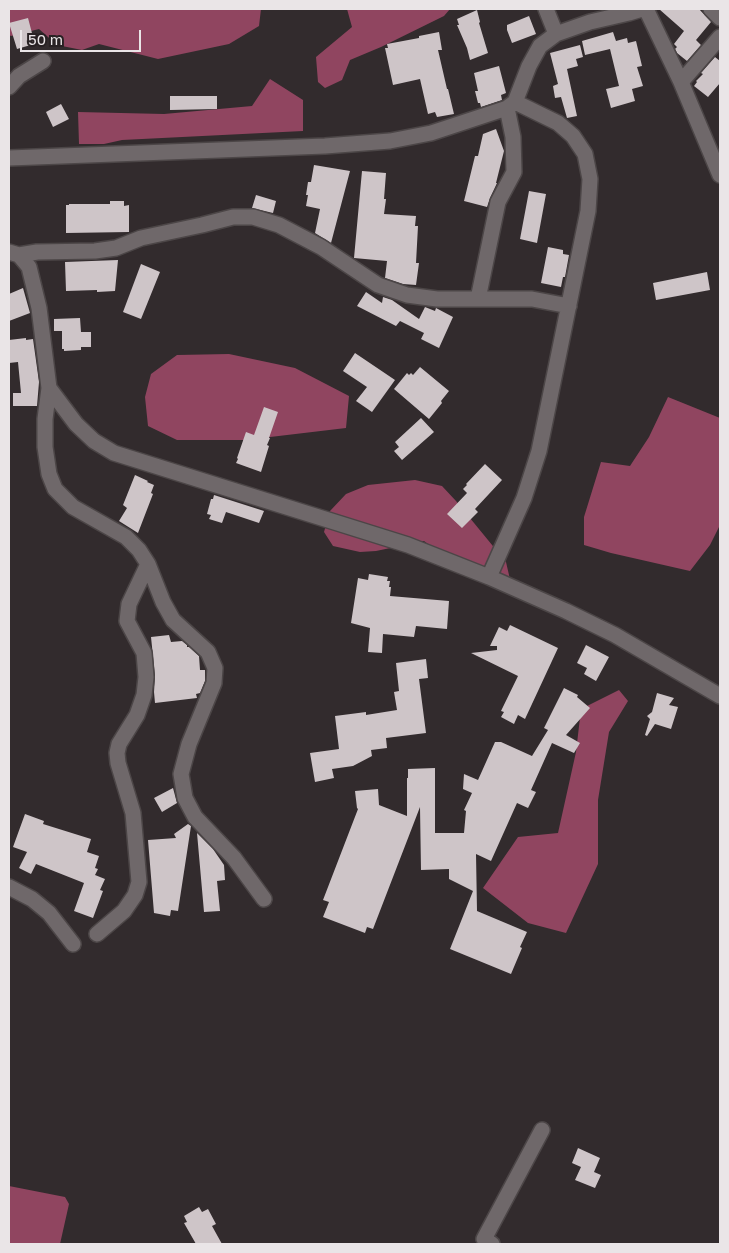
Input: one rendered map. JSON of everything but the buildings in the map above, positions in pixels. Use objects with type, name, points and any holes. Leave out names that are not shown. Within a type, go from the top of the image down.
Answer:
[{"type":"street","points":[[546,9],[556,34]]},
{"type":"street","points":[[478,299],[498,202],[514,172],[514,137],[511,105],[528,66],[540,46],[556,34],[590,22],[644,9],[680,82],[720,175]]},
{"type":"street","points":[[711,9],[720,18]]},
{"type":"street","points":[[680,82],[720,37]]},
{"type":"street","points":[[9,87],[19,76],[42,61]]},
{"type":"street","points":[[9,158],[325,146],[390,141],[432,134],[511,105],[558,123],[572,136],[585,154],[590,179],[588,211],[539,451],[524,498],[489,577]]},
{"type":"street","points":[[14,254],[95,251],[116,248],[141,238],[232,217],[253,217],[280,225],[321,247],[378,285],[407,295],[437,299],[532,299],[569,306]]},
{"type":"street","points":[[14,254],[29,267],[39,308],[49,388],[45,419],[45,448],[49,474],[55,489],[73,507],[126,537],[139,550],[148,564],[163,602],[173,620],[208,652],[215,668],[214,683],[189,744],[181,774],[185,798],[195,817],[234,858],[264,899]]},
{"type":"street","points":[[49,388],[76,424],[94,441],[114,453],[408,545],[489,577],[615,634],[720,696]]},
{"type":"street","points":[[96,934],[124,911],[135,895],[139,882],[133,813],[117,754],[119,744],[137,715],[144,695],[146,677],[144,653],[127,621],[129,604],[148,564]]},
{"type":"street","points":[[9,887],[32,899],[49,913],[73,944]]},
{"type":"street","points":[[492,1244],[484,1240],[542,1130]]},
{"type":"shaded area","points":[[9,9],[261,9],[259,26],[229,44],[158,59],[99,44],[82,50],[57,45],[39,29],[11,36],[9,35]]},
{"type":"shaded area","points":[[347,9],[450,9],[444,16],[350,60],[342,80],[325,88],[318,82],[316,57],[352,27]]},
{"type":"shaded area","points":[[270,79],[303,100],[303,131],[122,140],[104,144],[79,144],[78,112],[164,114],[252,106]]},
{"type":"shaded area","points":[[229,354],[295,368],[349,396],[346,428],[245,440],[177,440],[148,426],[145,397],[151,374],[177,355]]},
{"type":"shaded area","points":[[668,397],[720,418],[720,525],[710,545],[690,571],[584,545],[584,517],[601,462],[630,466],[649,437]]},
{"type":"shaded area","points":[[415,480],[442,486],[456,501],[506,562],[512,588],[481,583],[458,568],[424,541],[376,551],[360,552],[333,546],[324,532],[330,511],[346,494],[368,485]]},
{"type":"shaded area","points":[[619,690],[628,701],[609,732],[598,800],[598,864],[566,933],[528,923],[483,888],[518,837],[558,833],[576,752],[581,709]]},
{"type":"shaded area","points":[[9,1186],[65,1197],[69,1204],[60,1244],[9,1244]]}]
